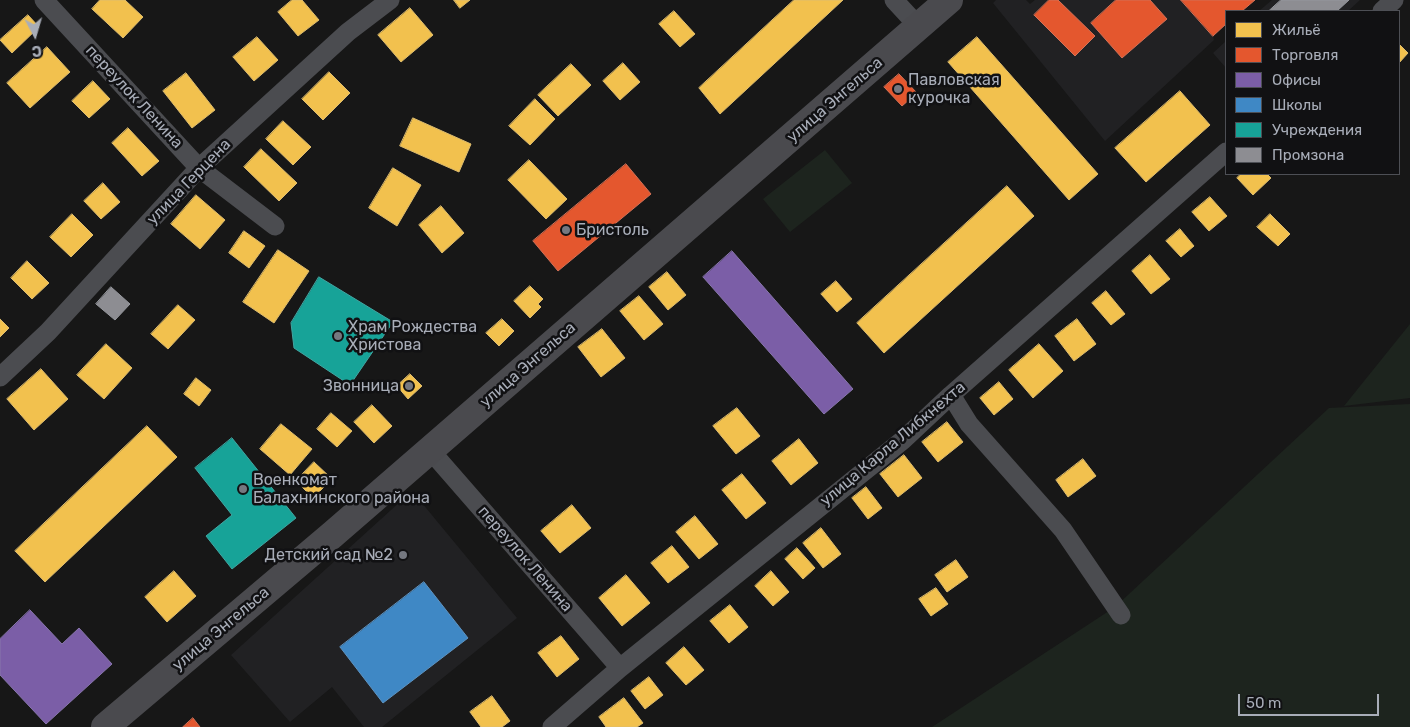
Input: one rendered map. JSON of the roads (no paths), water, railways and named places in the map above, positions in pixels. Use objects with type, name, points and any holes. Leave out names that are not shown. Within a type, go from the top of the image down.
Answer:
[{"type":"main road","name":"улица Энгельса","points":[[105,727],[430,450],[949,0]]},
{"type":"street","name":"переулок Ленина","points":[[44,0],[200,168],[275,226]]},
{"type":"street","name":"улица Герцена","points":[[0,377],[48,332],[200,168],[348,32],[390,0]]},
{"type":"street","points":[[894,0],[919,27]]},
{"type":"street","points":[[1383,10],[1394,0]]},
{"type":"street","name":"улица Карла Либкнехта","points":[[552,727],[620,668],[902,440],[1225,153]]},
{"type":"street","points":[[951,395],[969,424],[1063,530],[1121,615]]},
{"type":"street","name":"переулок Ленина","points":[[430,450],[620,668]]},
{"type":"place","name":"Павловская курочка","points":[[898,89]]},
{"type":"place","name":"Бристоль","points":[[566,230]]},
{"type":"place","name":"Храм Рождества Христова","points":[[338,336]]},
{"type":"place","name":"Звонница","points":[[409,386]]},
{"type":"place","name":"Военкомат Балахнинского района","points":[[243,489]]},
{"type":"place","name":"Детский сад №2","points":[[403,555]]}]
